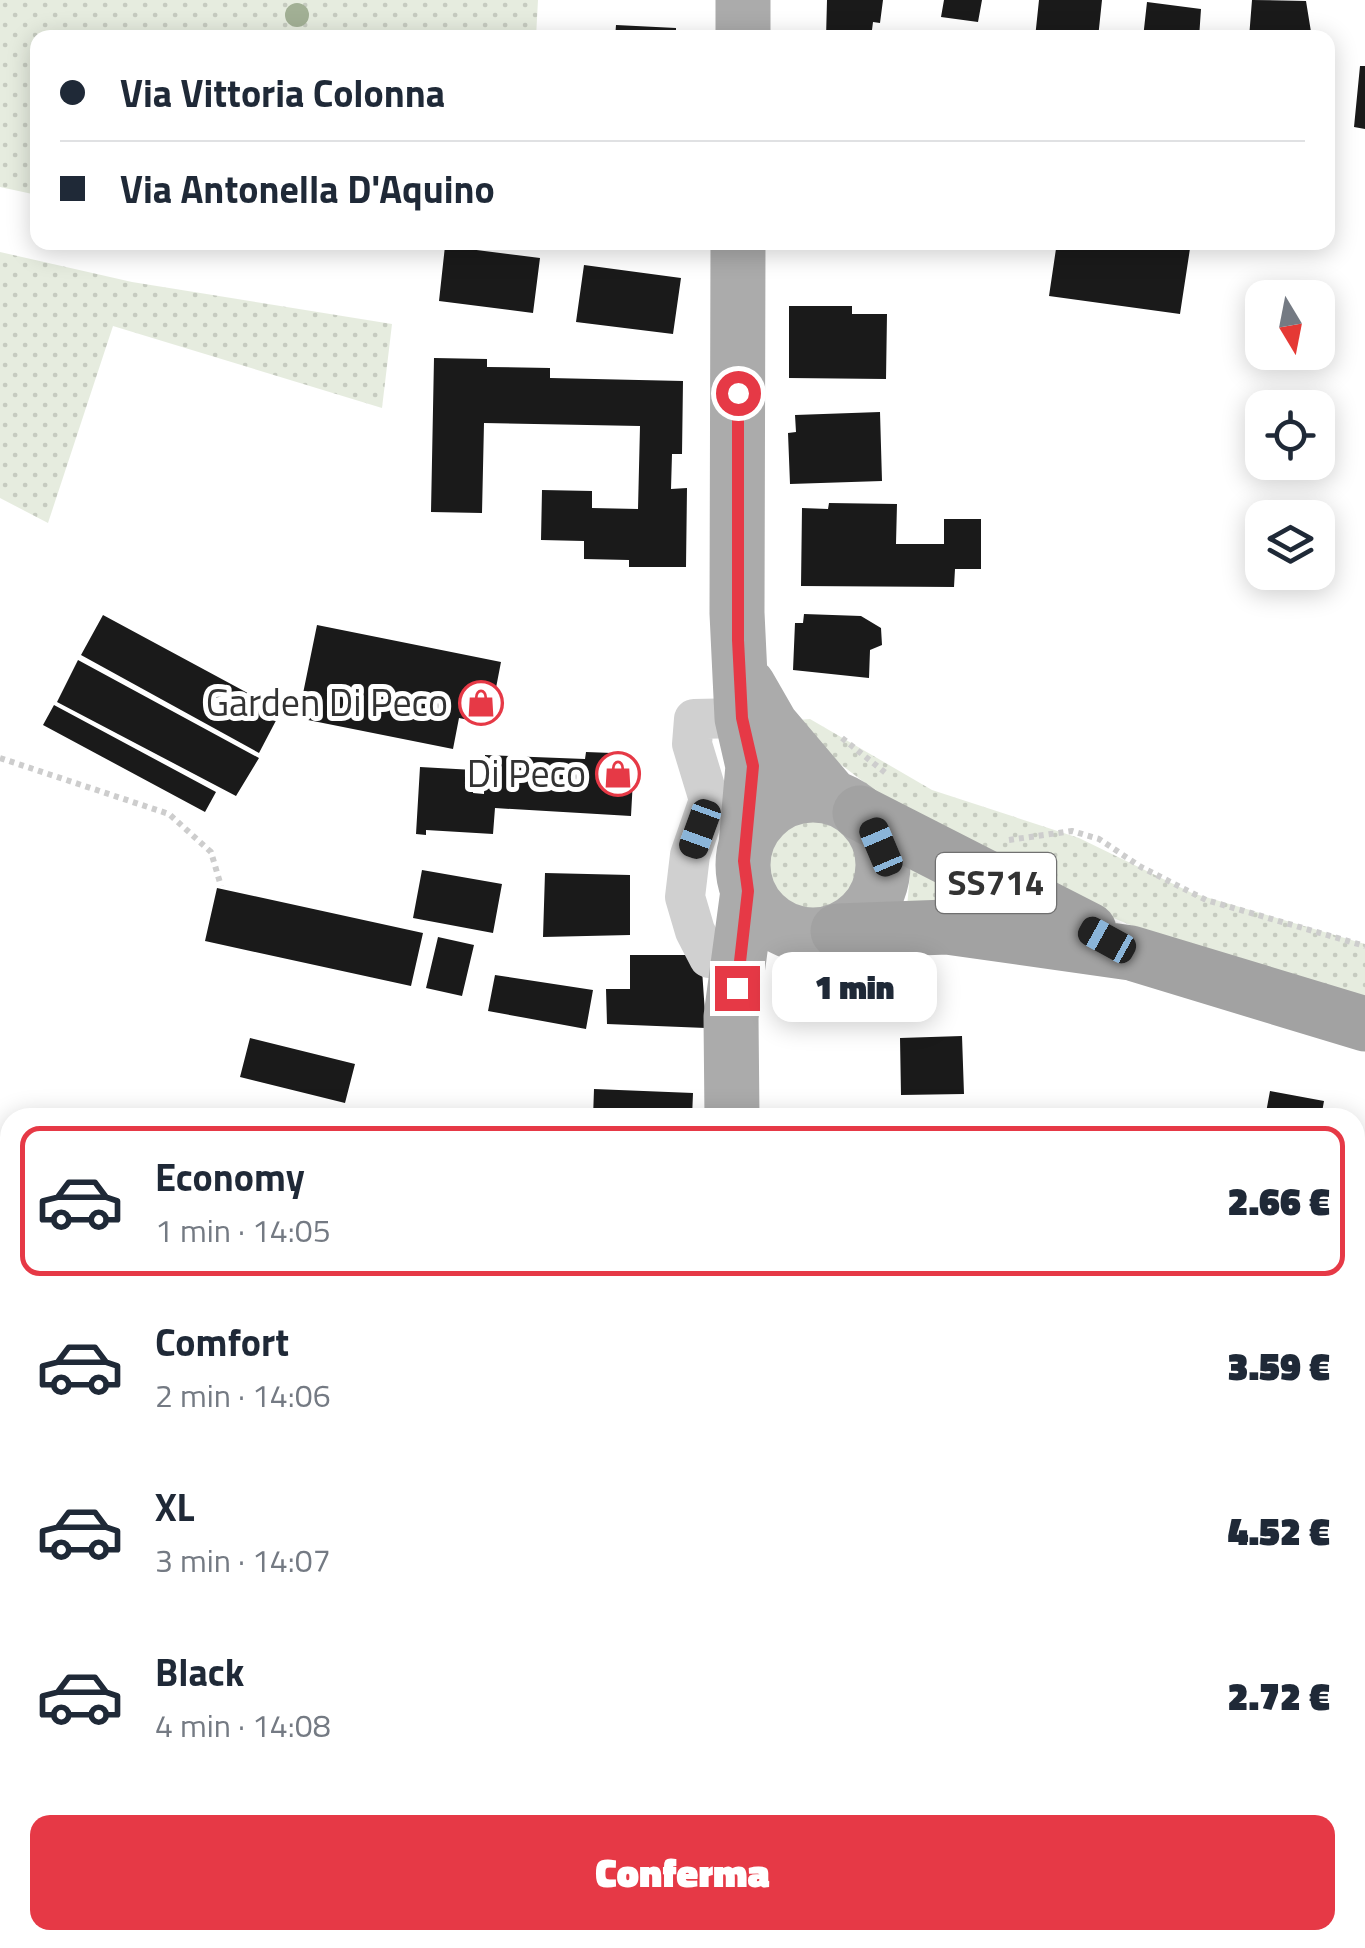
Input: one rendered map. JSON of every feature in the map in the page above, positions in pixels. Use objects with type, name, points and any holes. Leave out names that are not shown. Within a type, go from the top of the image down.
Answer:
[{"type":"highway","name":"SS714","points":[[847,806],[1132,953]]},
{"type":"highway","name":"SS714","points":[[831,932],[947,927],[1132,953],[1365,1024]]},
{"type":"main road","points":[[743,0],[743,30]]},
{"type":"main road","points":[[732,1108],[735,1047],[731,1017],[753,766],[726,702],[738,250]]},
{"type":"main road","points":[[726,702],[771,725],[873,829],[884,868],[870,906],[790,960],[757,994],[735,1047]]},
{"type":"main road","points":[[831,932],[790,931],[772,922],[747,868],[770,810],[812,795],[847,806]]},
{"type":"street","points":[[709,958],[685,897],[690,855],[709,800],[692,744],[726,702]]},
{"type":"path","points":[[0,758],[169,814],[211,852],[221,886]]},
{"type":"path","points":[[1001,840],[1072,832],[1099,839],[1141,867],[1206,900],[1365,946]]},
{"type":"shaded area","points":[[0,0],[538,0],[536,30],[30,30],[30,193],[0,187]]},
{"type":"shaded area","points":[[0,252],[132,282],[392,324],[382,408],[113,326],[48,523],[0,498]]},
{"type":"shaded area","points":[[810,719],[932,790],[1079,838],[1192,893],[1365,944],[1365,1001],[1175,943],[1066,899],[877,792],[827,754],[797,720]]},
{"type":"shaded area","points":[[813,818],[831,821],[846,832],[857,847],[857,883],[846,898],[831,909],[813,912],[795,909],[780,898],[769,883],[766,865],[769,847],[780,832],[795,821]]},
{"type":"shaded area","points":[[911,860],[1016,913],[907,908]]},
{"type":"building","points":[[827,0],[883,0],[880,23],[873,22],[872,30],[826,30]]},
{"type":"building","points":[[944,0],[982,0],[978,22],[941,17]]},
{"type":"building","points":[[1039,0],[1102,0],[1099,30],[1036,30]]},
{"type":"building","points":[[1252,0],[1306,1],[1311,30],[1250,30]]},
{"type":"building","points":[[1147,2],[1201,9],[1200,30],[1144,30]]},
{"type":"building","points":[[616,25],[676,28],[676,30],[616,30]]},
{"type":"building","points":[[1360,66],[1365,66],[1365,129],[1354,127]]},
{"type":"building","points":[[445,250],[540,258],[533,313],[439,301]]},
{"type":"building","points":[[1056,250],[1190,250],[1180,314],[1049,296]]},
{"type":"building","points":[[584,265],[681,278],[673,334],[576,322]]},
{"type":"building","points":[[789,306],[852,306],[852,314],[887,314],[886,379],[789,378]]},
{"type":"building","points":[[434,358],[487,359],[487,367],[550,368],[550,378],[683,381],[682,454],[672,454],[671,489],[687,488],[686,567],[629,567],[629,560],[584,559],[584,541],[541,540],[542,490],[592,491],[592,508],[638,509],[640,426],[484,423],[482,513],[431,512]]},
{"type":"building","points":[[880,412],[882,481],[790,484],[788,433],[796,432],[795,415]]},
{"type":"building","points":[[829,503],[897,504],[896,544],[944,544],[944,519],[981,519],[981,569],[955,569],[954,587],[801,586],[802,508],[828,509]]},
{"type":"building","points":[[804,614],[861,616],[881,628],[882,645],[870,650],[869,678],[793,670],[795,623],[803,623]]},
{"type":"building","points":[[103,615],[281,711],[259,753],[81,655]]},
{"type":"building","points":[[317,625],[501,662],[489,724],[459,718],[453,749],[298,718]]},
{"type":"building","points":[[78,660],[259,758],[236,796],[57,702]]},
{"type":"building","points":[[54,705],[216,792],[205,812],[43,725]]},
{"type":"building","points":[[586,752],[612,753],[612,760],[634,761],[631,816],[495,808],[493,834],[426,830],[426,835],[416,834],[420,767],[474,770],[473,793],[484,794],[485,755],[585,759]]},
{"type":"building","points":[[422,870],[502,884],[493,933],[413,918]]},
{"type":"building","points":[[545,873],[630,875],[630,935],[543,937]]},
{"type":"building","points":[[217,888],[423,933],[411,986],[205,941]]},
{"type":"building","points":[[438,937],[474,945],[462,996],[426,988]]},
{"type":"building","points":[[630,955],[701,955],[706,1028],[607,1024],[606,989],[630,989]]},
{"type":"building","points":[[495,975],[593,990],[586,1029],[488,1011]]},
{"type":"building","points":[[962,1036],[964,1094],[901,1095],[900,1038]]},
{"type":"building","points":[[250,1038],[355,1064],[345,1103],[240,1077]]},
{"type":"building","points":[[594,1089],[693,1093],[692,1108],[593,1108]]},
{"type":"building","points":[[1270,1091],[1324,1101],[1323,1108],[1267,1108]]},
{"type":"place","name":"Garden Di Peco","points":[[481,703]]},
{"type":"place","name":"Di Peco","points":[[618,774]]},
{"type":"route","points":[[737,988],[748,891],[744,861],[753,766],[742,718],[738,640],[738,393]]}]
